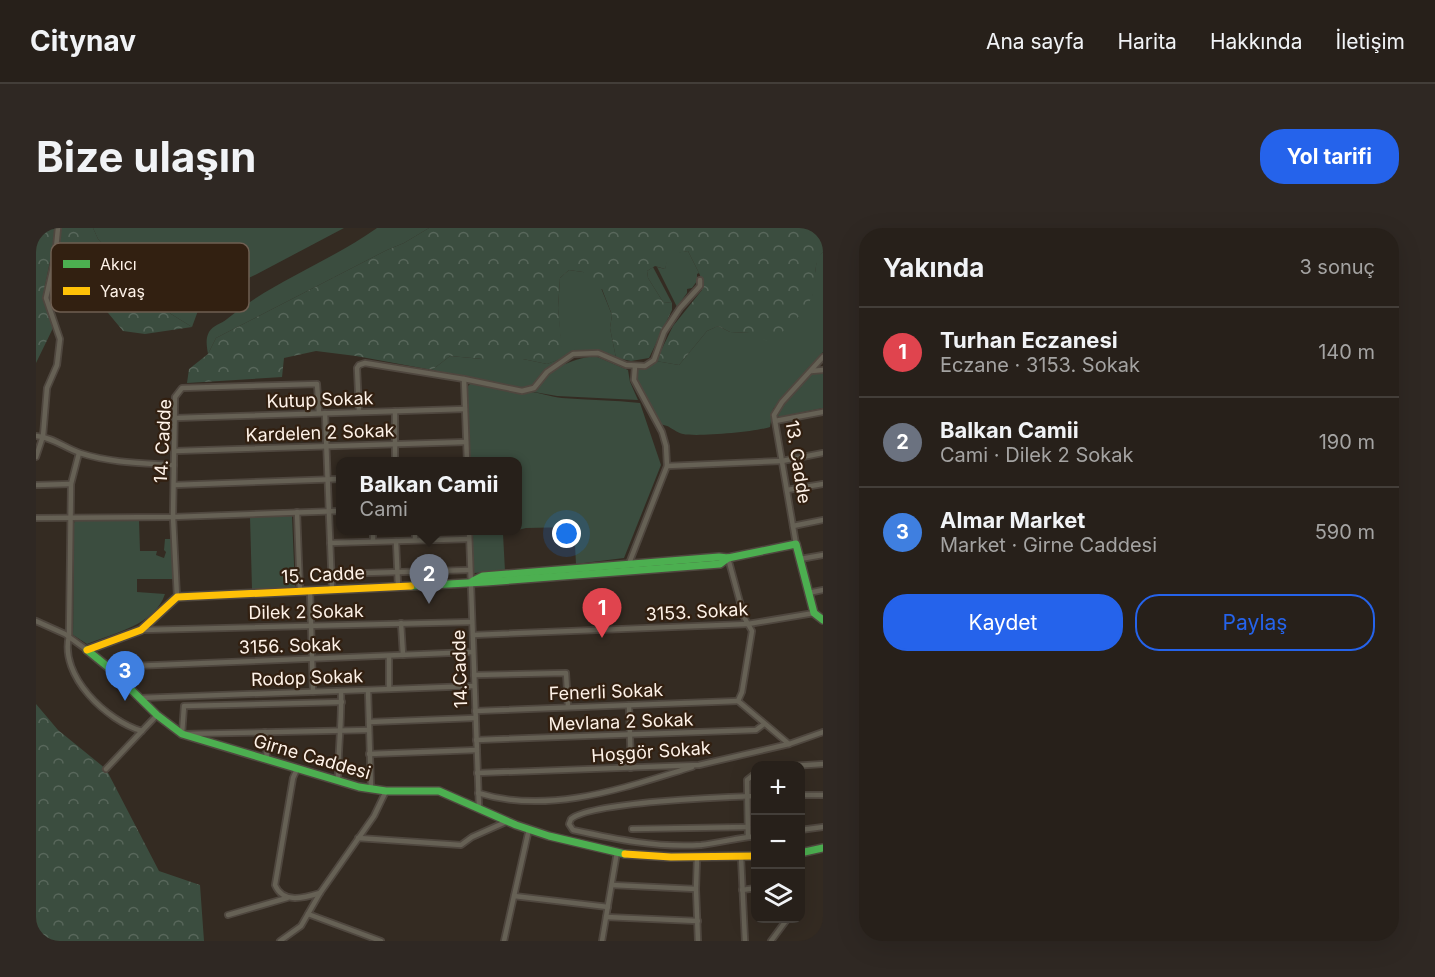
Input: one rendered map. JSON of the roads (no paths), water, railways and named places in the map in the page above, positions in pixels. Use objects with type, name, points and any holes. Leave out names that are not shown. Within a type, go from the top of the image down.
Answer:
[{"type":"street","points":[[56,243],[58,228]]},
{"type":"street","points":[[36,457],[43,436],[47,388],[57,365],[60,339],[46,298],[51,276]]},
{"type":"street","points":[[359,412],[357,368],[365,363],[522,391],[534,388],[547,372],[573,354],[589,352],[603,355],[626,365],[645,366],[654,360],[664,332],[680,308],[700,286],[700,280]]},
{"type":"street","name":"13. Cadde","points":[[814,613],[796,544],[774,415],[782,402],[823,357]]},
{"type":"street","points":[[628,567],[668,466],[662,432],[634,380],[635,366]]},
{"type":"street","points":[[811,371],[823,370]]},
{"type":"street","points":[[464,379],[467,457]]},
{"type":"street","name":"14. Cadde","points":[[177,597],[173,517],[175,397],[182,388],[317,384],[322,413]]},
{"type":"street","name":"Kutup Sokak","points":[[175,418],[465,409]]},
{"type":"street","points":[[395,411],[395,457]]},
{"type":"street","points":[[775,421],[823,412]]},
{"type":"street","points":[[322,413],[326,446],[332,589]]},
{"type":"street","points":[[36,436],[43,436],[79,453],[115,462],[174,465]]},
{"type":"street","name":"Kardelen 2 Sokak","points":[[174,451],[466,442]]},
{"type":"street","points":[[79,453],[71,484],[72,518],[67,646],[70,660],[83,688],[114,719],[142,731]]},
{"type":"street","points":[[668,466],[782,461],[823,453]]},
{"type":"street","points":[[174,486],[336,478]]},
{"type":"street","points":[[36,485],[71,484]]},
{"type":"street","points":[[787,490],[823,484]]},
{"type":"street","points":[[36,518],[173,517],[336,511]]},
{"type":"street","points":[[297,513],[300,591]]},
{"type":"street","points":[[793,526],[823,520]]},
{"type":"street","points":[[373,535],[373,541]]},
{"type":"street","points":[[415,535],[415,540]]},
{"type":"street","points":[[330,543],[469,538]]},
{"type":"street","name":"14.Cadde","points":[[469,538],[479,807]]},
{"type":"street","points":[[396,541],[398,586]]},
{"type":"street","name":"15. Cadde","points":[[177,597],[471,583],[628,567],[720,564],[728,558],[796,544]]},
{"type":"street","points":[[800,559],[823,555]]},
{"type":"street","points":[[728,558],[744,617],[752,631],[742,692],[738,701],[789,744]]},
{"type":"street","points":[[331,574],[470,570]]},
{"type":"street","points":[[310,590],[313,692]]},
{"type":"street","points":[[808,592],[823,590]]},
{"type":"street","points":[[87,650],[141,630],[177,597]]},
{"type":"street","points":[[814,613],[823,620]]},
{"type":"street","name":"3153. Sokak","points":[[473,635],[748,624],[814,613]]},
{"type":"street","name":"Girne Caddesi","points":[[36,621],[69,636],[108,667],[158,715],[182,734],[370,789],[439,790],[529,829],[617,852],[637,856],[697,858],[751,856]]},
{"type":"street","name":"Dilek 2 Sokak","points":[[141,630],[472,622]]},
{"type":"street","points":[[402,623],[403,655]]},
{"type":"street","name":"3156. Sokak","points":[[108,667],[473,652]]},
{"type":"street","points":[[388,656],[390,689]]},
{"type":"street","points":[[474,675],[566,673],[568,707]]},
{"type":"street","name":"Rodop Sokak","points":[[140,698],[474,686]]},
{"type":"street","points":[[368,690],[370,789]]},
{"type":"street","points":[[338,780],[340,730],[342,728],[341,691]]},
{"type":"street","name":"Fenerli Sokak","points":[[475,711],[738,701]]},
{"type":"street","points":[[342,702],[184,705],[182,734],[369,730]]},
{"type":"street","points":[[629,705],[631,768]]},
{"type":"street","points":[[106,769],[158,715]]},
{"type":"street","points":[[369,722],[476,718]]},
{"type":"street","name":"Mevlana 2 Sokak","points":[[476,740],[756,730],[764,724]]},
{"type":"street","points":[[265,732],[267,760]]},
{"type":"street","name":"Hoşgör Sokak","points":[[477,773],[699,765],[789,744],[823,732]]},
{"type":"street","points":[[369,754],[477,750]]},
{"type":"street","points":[[805,765],[823,764]]},
{"type":"street","points":[[478,793],[504,800],[524,802],[581,798],[699,765]]},
{"type":"street","points":[[287,898],[277,891],[274,885],[291,788],[297,769]]},
{"type":"street","points":[[748,837],[747,780],[751,776]]},
{"type":"street","points":[[280,941],[301,926],[320,894],[374,816],[386,791]]},
{"type":"street","points":[[805,795],[823,795]]},
{"type":"street","points":[[751,797],[618,806],[578,815],[571,819],[569,824],[573,830],[631,843],[693,845],[751,837]]},
{"type":"street","points":[[358,838],[461,845],[472,837],[508,821]]},
{"type":"street","points":[[632,829],[748,827]]},
{"type":"street","points":[[805,829],[823,827]]},
{"type":"street","points":[[504,941],[529,829]]},
{"type":"street","points":[[805,852],[823,848]]},
{"type":"street","points":[[602,941],[617,852]]},
{"type":"street","points":[[741,857],[746,941]]},
{"type":"street","points":[[697,858],[698,941]]},
{"type":"street","points":[[612,885],[696,889]]},
{"type":"street","points":[[742,890],[751,889]]},
{"type":"street","points":[[228,915],[287,898],[302,898],[320,894]]},
{"type":"street","points":[[514,896],[608,908]]},
{"type":"street","points":[[308,914],[381,941]]},
{"type":"street","points":[[606,917],[698,921]]},
{"type":"street","points":[[771,941],[784,923]]},
{"type":"place","name":"Balkan Camii","points":[[429,604]]},
{"type":"place","name":"Turhan Eczanesi","points":[[602,638]]},
{"type":"place","name":"Almar Market","points":[[125,701]]}]
